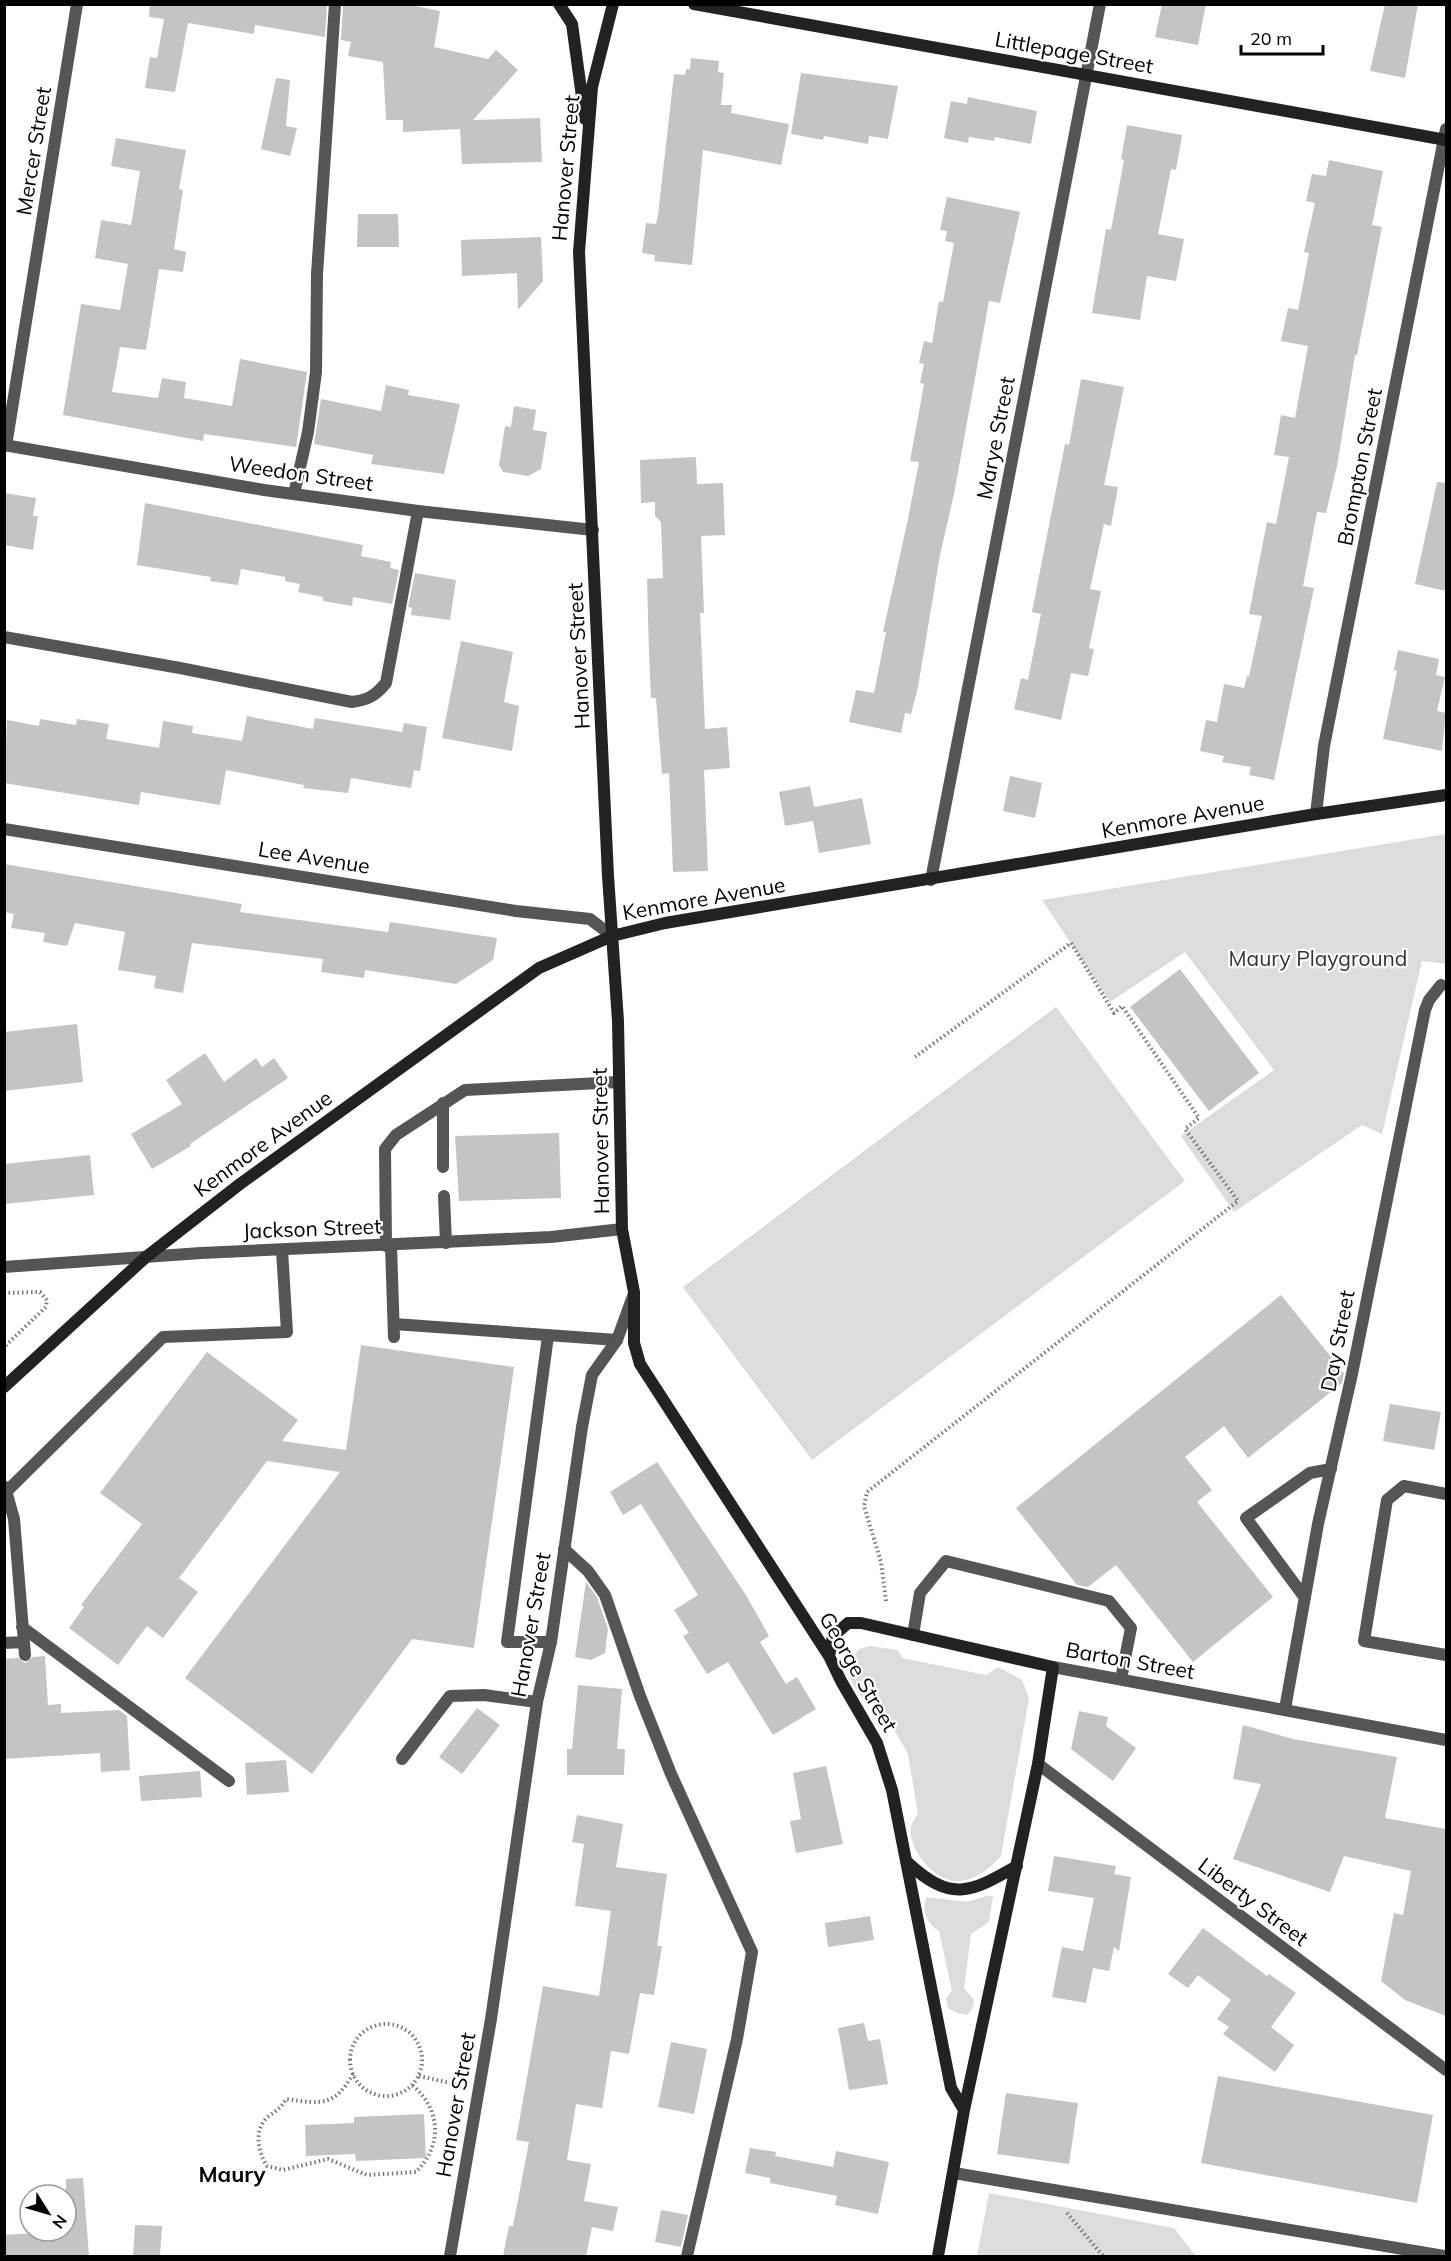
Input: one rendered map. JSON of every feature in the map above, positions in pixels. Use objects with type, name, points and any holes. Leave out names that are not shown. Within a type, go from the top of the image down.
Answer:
[{"type":"street","name":"Mercer Street","points":[[5,446],[77,4]]},
{"type":"street","points":[[294,494],[308,432],[316,372],[317,274],[335,4]]},
{"type":"street","points":[[559,4],[572,24],[588,141]]},
{"type":"street","name":"Hanover Street","points":[[450,2256],[491,2019],[537,1702],[551,1642],[573,1483],[592,1375],[617,1340],[634,1292],[622,1229],[619,1082],[579,252],[592,87],[614,4]]},
{"type":"street","name":"Littlepage Street","points":[[694,4],[1086,75],[1446,136]]},
{"type":"street","name":"Marye Street","points":[[932,880],[1100,4]]},
{"type":"street","name":"Brompton Street","points":[[1316,814],[1324,746],[1446,136]]},
{"type":"street","name":"Weedon Street","points":[[5,446],[294,494],[417,511],[592,530]]},
{"type":"street","points":[[4,637],[180,668],[352,702],[365,700],[375,696],[386,683],[417,511]]},
{"type":"street","name":"Kenmore Avenue","points":[[4,1387],[146,1257],[240,1184],[538,968],[612,936],[665,923],[1316,814],[1446,795]]},
{"type":"street","name":"Lee Avenue","points":[[4,829],[516,911],[590,919],[612,936]]},
{"type":"street","name":"Day Street","points":[[1285,1709],[1305,1598],[1425,1010],[1429,1000],[1441,985]]},
{"type":"street","points":[[617,1340],[394,1331],[385,1149],[396,1135],[465,1090],[619,1082]]},
{"type":"street","points":[[443,1103],[443,1167]]},
{"type":"street","points":[[444,1197],[446,1243]]},
{"type":"street","name":"Jackson Street","points":[[4,1267],[201,1253],[446,1243],[622,1229]]},
{"type":"street","points":[[25,1655],[14,1519],[5,1490],[163,1337],[287,1332],[282,1250]]},
{"type":"street","name":"George Street","points":[[634,1292],[634,1343],[640,1364],[829,1656],[840,1681],[878,1743],[892,1790],[951,2088],[964,2109]]},
{"type":"street","points":[[548,1336],[507,1642],[551,1642]]},
{"type":"street","points":[[1305,1598],[1246,1518],[1310,1473],[1331,1469]]},
{"type":"street","points":[[1446,1494],[1404,1486],[1387,1500],[1364,1641],[1446,1655]]},
{"type":"street","points":[[564,1549],[588,1571],[605,1595],[640,1696],[671,1774],[752,1952],[737,2039],[687,2256]]},
{"type":"street","points":[[913,1635],[920,1593],[946,1561],[1109,1601],[1131,1628],[1121,1679]]},
{"type":"street","name":"Barton Street","points":[[829,1656],[833,1636],[848,1623],[861,1623],[1053,1667],[1446,1740]]},
{"type":"street","points":[[22,1627],[229,1781]]},
{"type":"street","points":[[4,1643],[23,1642]]},
{"type":"street","points":[[938,2256],[964,2109],[1038,1764],[1053,1667]]},
{"type":"street","points":[[402,1759],[450,1696],[484,1695],[537,1702]]},
{"type":"street","name":"Liberty Street","points":[[1038,1764],[1446,2070]]},
{"type":"street","points":[[907,1862],[930,1882],[957,1891],[982,1886],[1017,1866]]},
{"type":"street","points":[[954,2173],[1444,2256]]},
{"type":"path","points":[[886,1601],[881,1562],[864,1506],[867,1492],[1238,1201],[1185,1129],[1198,1118],[1122,1006],[1114,1013],[1071,944],[915,1057]]},
{"type":"path","points":[[4,1293],[40,1292],[47,1300],[46,1307],[4,1347]]},
{"type":"path","points":[[353,2074],[368,2091],[380,2095],[402,2092],[419,2076],[423,2064],[417,2040],[399,2025],[386,2023],[374,2025],[356,2040],[351,2051],[353,2074],[344,2089],[333,2100],[317,2104],[286,2099],[280,2109],[264,2122],[259,2131],[259,2144],[267,2166],[283,2170],[328,2159],[367,2175],[416,2172],[423,2165],[436,2136],[436,2123],[433,2109],[423,2094],[412,2085]]},
{"type":"path","points":[[419,2076],[455,2084]]},
{"type":"path","points":[[1047,2189],[1103,2256]]},
{"type":"green space","name":"Maury Playground","points":[[1446,834],[1446,964],[1422,961],[1382,1134],[1362,1125],[1234,1212],[1181,1136],[1274,1070],[1185,952],[1110,1002],[1042,900]]},
{"type":"green space","points":[[1056,1007],[1185,1181],[812,1460],[683,1287]]},
{"type":"green space","points":[[870,1646],[898,1650],[902,1658],[986,1675],[998,1667],[1022,1680],[1029,1698],[1001,1856],[992,1866],[974,1877],[960,1881],[945,1879],[929,1868],[917,1852],[911,1835],[911,1826],[918,1814],[908,1754],[877,1700],[862,1698],[851,1680],[850,1660],[859,1649]]},
{"type":"green space","points":[[993,1896],[989,1922],[971,1934],[964,1988],[974,2000],[973,2007],[967,2015],[957,2013],[948,2008],[946,1998],[952,1991],[939,1931],[926,1916],[925,1902],[927,1897],[967,1902]]},
{"type":"green space","points":[[989,2193],[1174,2228],[1196,2256],[977,2256]]},
{"type":"building","points":[[150,4],[327,4],[325,37],[255,25],[254,34],[188,23],[175,92],[145,88],[150,57],[157,58],[164,19],[149,17]]},
{"type":"building","points":[[343,4],[406,4],[440,11],[434,47],[488,59],[496,50],[518,70],[473,120],[540,118],[542,162],[462,164],[460,129],[403,132],[403,120],[386,120],[383,62],[348,56],[351,42],[341,40]]},
{"type":"building","points":[[1162,4],[1206,4],[1198,45],[1155,37]]},
{"type":"building","points":[[1385,4],[1418,4],[1405,78],[1370,71]]},
{"type":"building","points":[[691,58],[719,61],[718,72],[724,73],[721,105],[732,105],[731,113],[789,124],[781,165],[703,150],[692,265],[654,261],[655,255],[642,253],[646,223],[656,224],[658,215],[674,74],[685,75],[686,69],[690,69]]},
{"type":"building","points":[[801,73],[898,86],[888,139],[869,136],[868,144],[824,136],[823,140],[791,134]]},
{"type":"building","points":[[276,78],[290,80],[286,126],[297,128],[290,156],[261,149]]},
{"type":"building","points":[[968,97],[1037,111],[1031,144],[995,137],[994,141],[969,137],[968,143],[944,138],[951,101],[967,104]]},
{"type":"building","points":[[1127,125],[1182,135],[1176,170],[1171,169],[1158,234],[1184,239],[1176,281],[1147,276],[1140,320],[1092,313],[1106,229],[1111,230],[1124,160],[1121,159]]},
{"type":"building","points":[[116,138],[186,150],[179,189],[183,190],[174,249],[186,252],[183,272],[159,269],[146,350],[120,347],[112,392],[158,398],[162,378],[186,382],[184,398],[232,406],[240,359],[307,372],[296,447],[204,434],[203,441],[63,415],[81,304],[120,310],[128,264],[95,258],[101,220],[131,225],[140,171],[111,166]]},
{"type":"building","points":[[1329,160],[1383,171],[1372,225],[1382,227],[1357,355],[1355,355],[1337,466],[1326,513],[1317,512],[1303,586],[1314,588],[1274,780],[1249,775],[1251,767],[1222,762],[1224,756],[1200,751],[1206,720],[1217,722],[1224,684],[1244,688],[1247,676],[1249,676],[1262,616],[1249,614],[1267,522],[1276,524],[1289,457],[1274,455],[1281,415],[1295,418],[1308,346],[1281,341],[1288,308],[1298,310],[1309,253],[1304,252],[1315,203],[1306,201],[1312,174],[1326,176]]},
{"type":"building","points":[[947,197],[1020,212],[1000,303],[989,301],[954,494],[940,555],[918,687],[911,714],[905,713],[901,733],[849,722],[856,690],[874,693],[886,632],[883,632],[919,462],[910,461],[924,384],[920,383],[924,364],[919,363],[924,341],[932,343],[939,301],[943,302],[954,243],[945,241],[947,231],[940,230]]},
{"type":"building","points":[[358,214],[398,214],[399,247],[357,247]]},
{"type":"building","points":[[541,237],[543,281],[518,310],[517,273],[462,276],[461,240]]},
{"type":"building","points":[[1081,379],[1124,387],[1104,485],[1118,487],[1111,526],[1104,524],[1090,589],[1101,591],[1089,648],[1094,649],[1088,676],[1071,673],[1061,720],[1014,709],[1021,678],[1028,680],[1041,614],[1032,612],[1065,444],[1069,445]]},
{"type":"building","points":[[386,385],[409,390],[408,395],[460,404],[444,474],[371,464],[373,455],[314,444],[321,399],[381,411]]},
{"type":"building","points":[[514,406],[536,410],[533,430],[547,432],[541,469],[528,476],[503,472],[499,465],[505,426],[511,427]]},
{"type":"building","points":[[696,457],[697,484],[723,483],[725,535],[701,536],[704,613],[700,613],[705,729],[727,727],[730,768],[704,770],[708,871],[673,872],[669,773],[662,774],[656,698],[651,698],[649,652],[647,579],[663,578],[661,522],[655,516],[655,502],[641,503],[640,460]]},
{"type":"building","points":[[1437,482],[1446,483],[1446,591],[1415,584]]},
{"type":"building","points":[[4,493],[36,498],[33,516],[38,516],[33,550],[4,545]]},
{"type":"building","points":[[145,503],[363,545],[361,556],[391,562],[390,568],[399,570],[392,604],[353,597],[352,606],[323,601],[323,597],[298,592],[300,584],[285,581],[285,577],[241,569],[238,585],[210,581],[211,577],[137,565]]},
{"type":"building","points":[[415,573],[456,580],[450,620],[411,615],[412,608],[408,607]]},
{"type":"building","points":[[461,641],[513,652],[504,702],[519,706],[512,751],[442,738]]},
{"type":"building","points":[[1398,650],[1439,659],[1436,675],[1445,677],[1437,711],[1446,713],[1442,751],[1383,739],[1397,671],[1394,670]]},
{"type":"building","points":[[247,716],[313,729],[315,718],[402,732],[404,723],[427,727],[420,771],[414,770],[411,788],[351,778],[348,793],[303,788],[304,785],[226,770],[220,805],[141,792],[139,805],[4,783],[7,720],[39,726],[40,719],[76,725],[77,719],[109,724],[106,739],[159,748],[163,721],[193,726],[192,733],[242,741]]},
{"type":"building","points":[[1010,776],[1042,783],[1035,818],[1003,811]]},
{"type":"building","points":[[810,786],[814,807],[862,798],[871,844],[819,853],[813,821],[785,826],[779,792]]},
{"type":"building","points":[[4,864],[242,904],[240,912],[388,932],[390,922],[497,938],[493,960],[456,984],[365,970],[364,978],[321,972],[323,959],[192,943],[183,993],[154,988],[156,976],[118,970],[125,932],[75,923],[67,946],[43,942],[45,933],[11,928],[14,914],[4,912]]},
{"type":"building","points":[[1180,969],[1259,1073],[1209,1111],[1130,1007]]},
{"type":"building","points":[[77,1024],[83,1082],[4,1091],[4,1032]]},
{"type":"building","points":[[205,1053],[224,1082],[256,1058],[262,1067],[274,1058],[288,1078],[190,1144],[191,1146],[152,1169],[131,1134],[182,1104],[166,1080]]},
{"type":"building","points":[[559,1133],[561,1198],[459,1201],[455,1136]]},
{"type":"building","points":[[90,1155],[94,1195],[4,1204],[4,1164]]},
{"type":"building","points":[[1281,1295],[1344,1373],[1342,1383],[1248,1458],[1224,1426],[1185,1457],[1212,1490],[1197,1502],[1273,1597],[1193,1662],[1116,1565],[1088,1587],[1077,1585],[1016,1508]]},
{"type":"building","points":[[361,1345],[514,1367],[474,1648],[412,1639],[312,1774],[185,1678],[340,1472],[267,1461],[179,1578],[198,1592],[163,1638],[147,1626],[118,1665],[69,1628],[84,1607],[81,1605],[142,1524],[100,1493],[207,1352],[298,1420],[282,1441],[346,1450]]},
{"type":"building","points":[[1390,1404],[1441,1412],[1434,1450],[1383,1441]]},
{"type":"building","points":[[657,1462],[746,1595],[769,1636],[760,1642],[786,1684],[797,1677],[816,1709],[773,1735],[728,1662],[707,1674],[683,1636],[689,1633],[674,1610],[698,1595],[641,1504],[623,1515],[610,1492]]},
{"type":"building","points":[[586,1582],[597,1597],[608,1629],[605,1653],[591,1660],[575,1657]]},
{"type":"building","points":[[45,1656],[48,1705],[61,1704],[61,1713],[119,1710],[127,1716],[130,1770],[101,1772],[100,1753],[4,1759],[4,1659],[18,1658],[25,1663],[33,1657]]},
{"type":"building","points":[[578,1685],[622,1689],[617,1749],[625,1749],[624,1775],[567,1775],[567,1749],[572,1749]]},
{"type":"building","points":[[477,1708],[500,1725],[462,1774],[439,1757]]},
{"type":"building","points":[[1079,1711],[1108,1717],[1106,1726],[1136,1748],[1113,1781],[1071,1749]]},
{"type":"building","points":[[1243,1725],[1293,1739],[1397,1757],[1385,1818],[1446,1829],[1446,2016],[1405,2000],[1381,1981],[1394,1913],[1403,1915],[1411,1871],[1344,1856],[1330,1892],[1233,1859],[1261,1784],[1233,1779]]},
{"type":"building","points":[[286,1760],[289,1792],[247,1795],[245,1763]]},
{"type":"building","points":[[826,1766],[843,1844],[796,1853],[790,1821],[801,1819],[793,1773]]},
{"type":"building","points":[[200,1771],[202,1797],[141,1801],[139,1776]]},
{"type":"building","points":[[577,1815],[623,1824],[616,1867],[667,1874],[657,1946],[662,1946],[654,1995],[640,1993],[629,2054],[611,2051],[602,2108],[576,2104],[567,2160],[591,2164],[584,2201],[618,2207],[613,2231],[592,2227],[586,2256],[503,2256],[509,2226],[513,2226],[529,2142],[516,2140],[543,1986],[599,1996],[611,1911],[575,1906],[584,1844],[572,1842]]},
{"type":"building","points":[[1054,1856],[1116,1866],[1114,1874],[1131,1877],[1119,1951],[1114,1947],[1109,1971],[1093,1968],[1086,2003],[1052,1997],[1062,1947],[1083,1951],[1094,1898],[1048,1891]]},
{"type":"building","points":[[870,1916],[874,1940],[828,1947],[825,1923]]},
{"type":"building","points":[[1203,1928],[1267,1976],[1269,1974],[1296,1993],[1271,2027],[1294,2045],[1275,2072],[1223,2034],[1229,2027],[1217,2019],[1231,2000],[1198,1975],[1188,1988],[1168,1974]]},
{"type":"building","points":[[864,2023],[868,2041],[880,2039],[888,2084],[849,2090],[838,2028]]},
{"type":"building","points":[[671,2042],[707,2049],[694,2114],[658,2107]]},
{"type":"building","points":[[1218,2076],[1433,2115],[1417,2203],[1201,2163]]},
{"type":"building","points":[[1006,2093],[1078,2103],[1069,2164],[997,2154]]},
{"type":"building","points":[[424,2114],[426,2158],[356,2161],[355,2154],[306,2156],[305,2125],[354,2123],[354,2117]]},
{"type":"building","points":[[750,2148],[776,2152],[775,2156],[833,2167],[836,2151],[889,2162],[878,2214],[835,2205],[837,2196],[770,2183],[770,2178],[745,2173]]},
{"type":"building","points":[[83,2178],[89,2256],[4,2256],[4,2235],[18,2234],[18,2243],[78,2243],[78,2183],[66,2183],[66,2179]]},
{"type":"building","points":[[661,2210],[688,2215],[681,2247],[655,2242]]},
{"type":"building","points":[[135,2225],[162,2226],[160,2256],[133,2256]]},
{"type":"district","name":"Maury","points":[[232,2174]]}]
